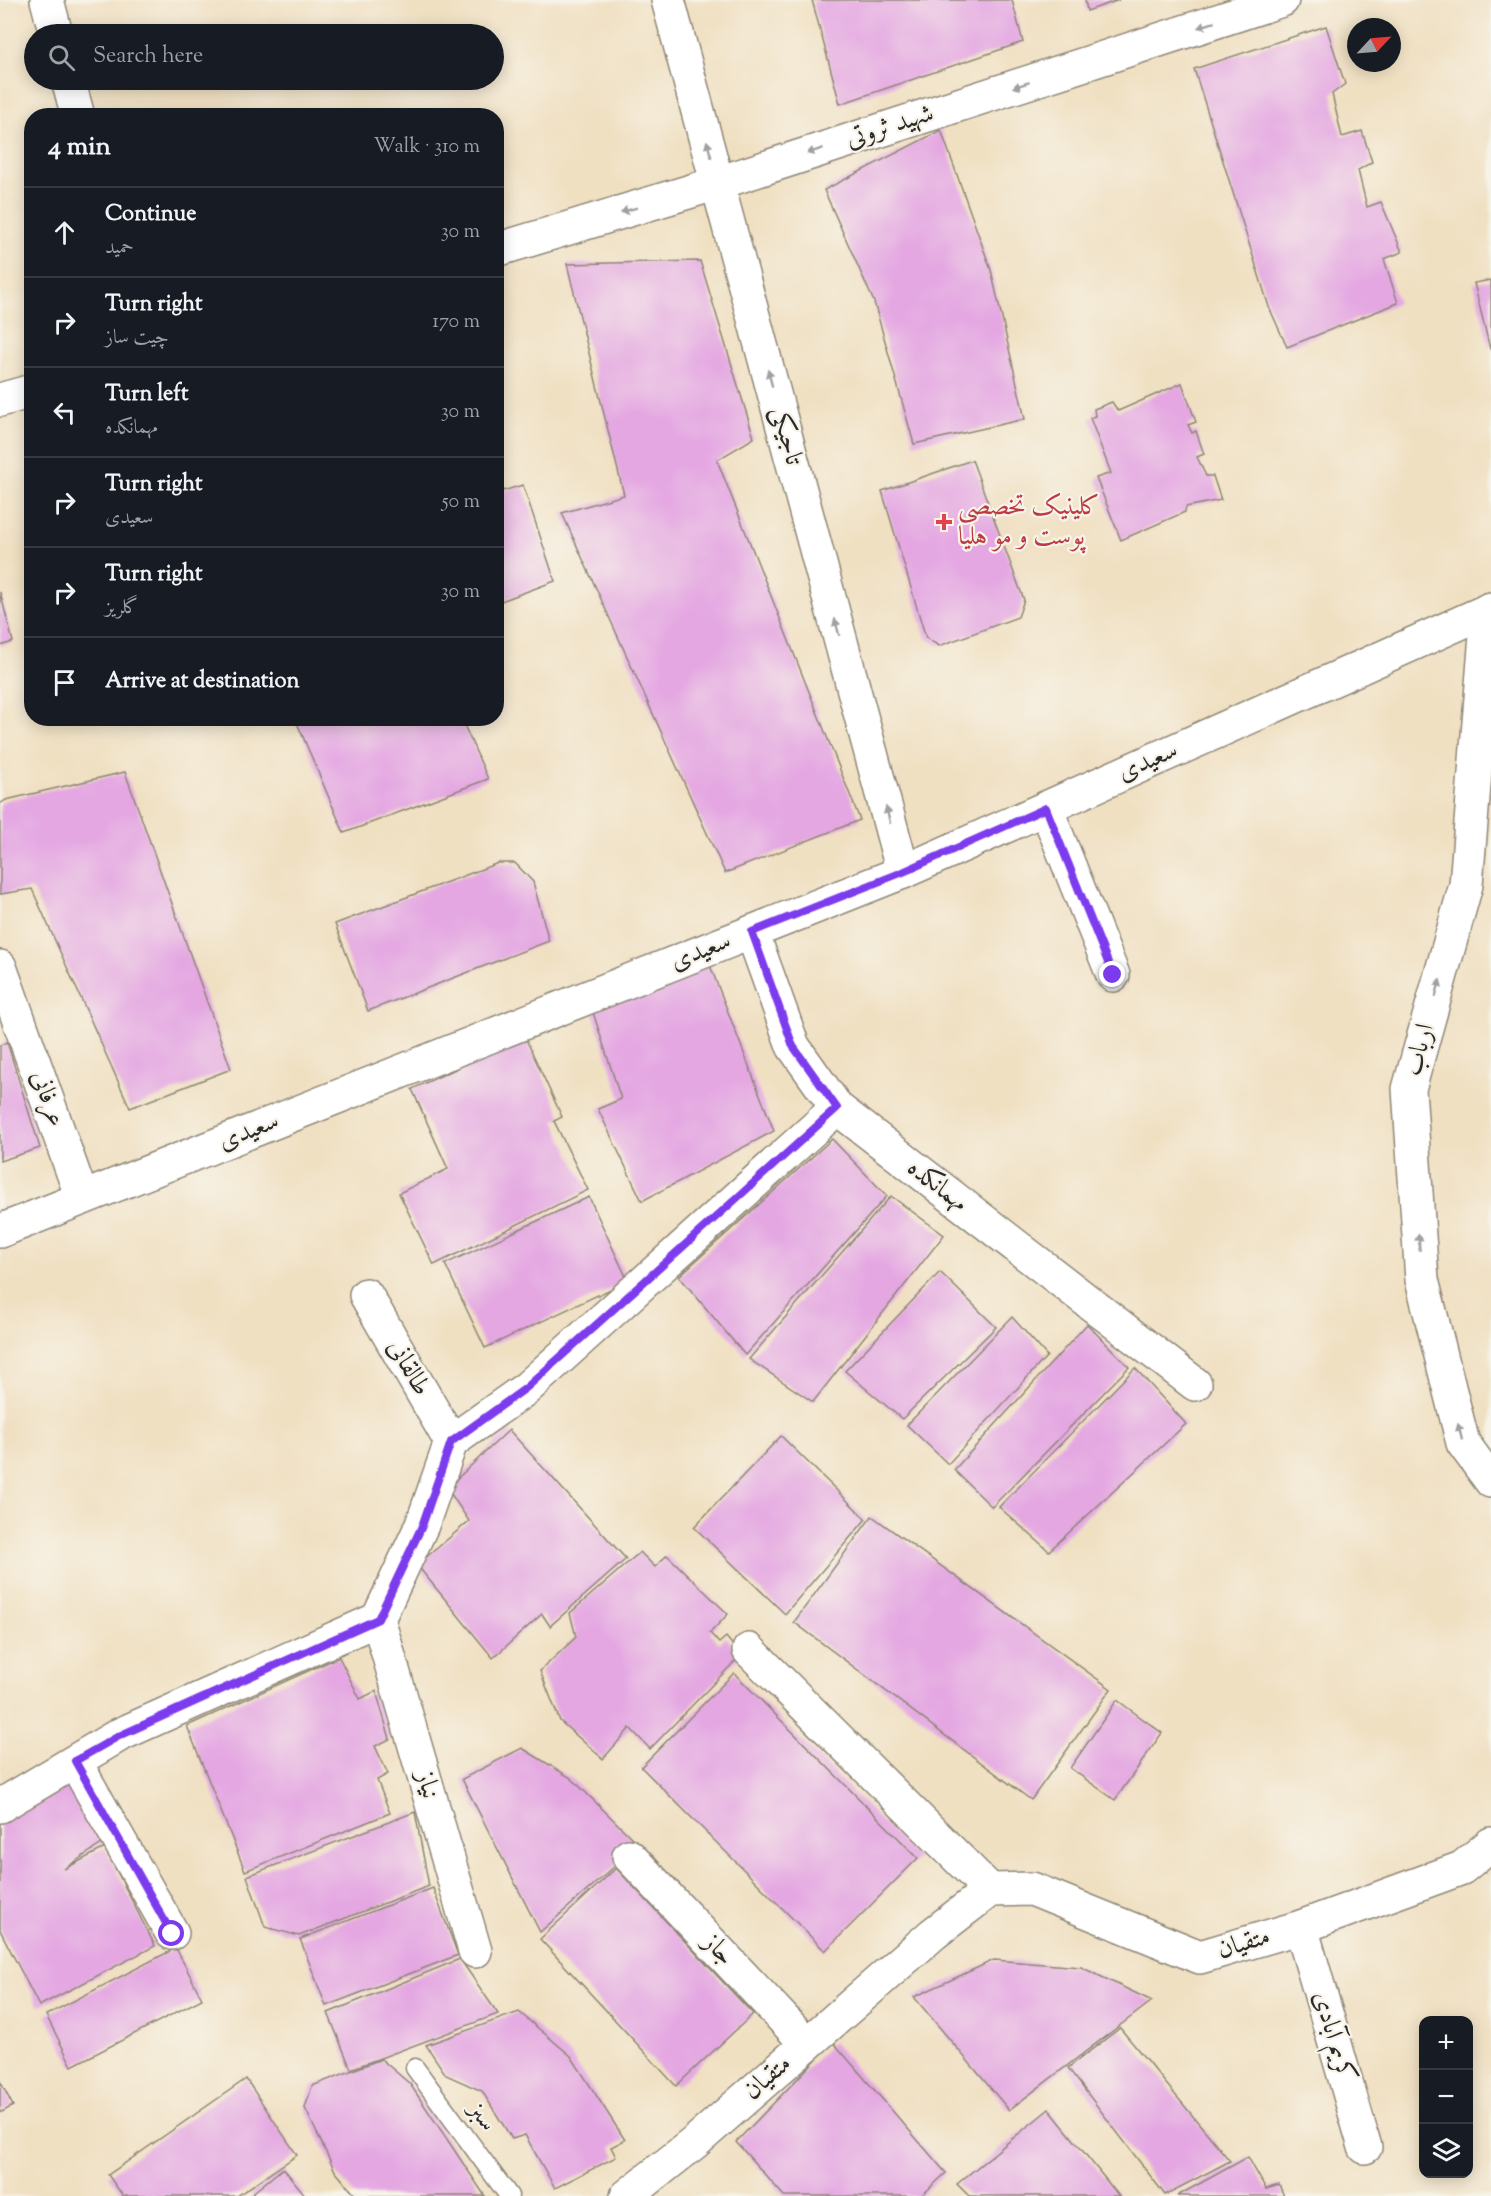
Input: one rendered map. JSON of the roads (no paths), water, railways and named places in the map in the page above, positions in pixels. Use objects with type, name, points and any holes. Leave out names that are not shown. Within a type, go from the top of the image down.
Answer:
[{"type":"street","points":[[47,0],[53,24]]},
{"type":"street","name":"تاجیکی","points":[[668,0],[903,872]]},
{"type":"street","name":"شهید ثروتی","points":[[504,248],[718,183],[1275,1]]},
{"type":"street","points":[[71,90],[76,108]]},
{"type":"street","points":[[0,400],[24,393]]},
{"type":"street","name":"سعیدی","points":[[0,1231],[903,872],[1490,610]]},
{"type":"street","name":"ارباب","points":[[1490,610],[1479,881],[1409,1089],[1422,1280],[1463,1443],[1491,1480]]},
{"type":"street","points":[[1046,808],[1113,975]]},
{"type":"street","name":"مهمانکده","points":[[752,932],[793,1046],[837,1108],[1195,1384]]},
{"type":"street","name":"عرفانی","points":[[0,967],[82,1198]]},
{"type":"street","points":[[0,1806],[119,1736],[378,1619],[422,1526],[451,1442],[526,1388],[837,1108]]},
{"type":"street","name":"طالقانی","points":[[366,1295],[451,1442]]},
{"type":"street","name":"نیاز","points":[[378,1619],[475,1951]]},
{"type":"street","points":[[749,1650],[990,1890]]},
{"type":"street","points":[[75,1761],[172,1934]]},
{"type":"street","name":"متقیان","points":[[627,2196],[694,2143],[933,1934],[990,1890],[1032,1889],[1200,1957],[1301,1927],[1462,1868],[1491,1844]]},
{"type":"street","name":"جاز","points":[[629,1856],[807,2044]]},
{"type":"street","name":"کریم آبادی","points":[[1301,1927],[1365,2146]]},
{"type":"lane","name":"سبز","points":[[415,2068],[508,2196]]},
{"type":"place","name":"کلینیک تخصصی پوست و مو هلیا","points":[[944,522]]}]
